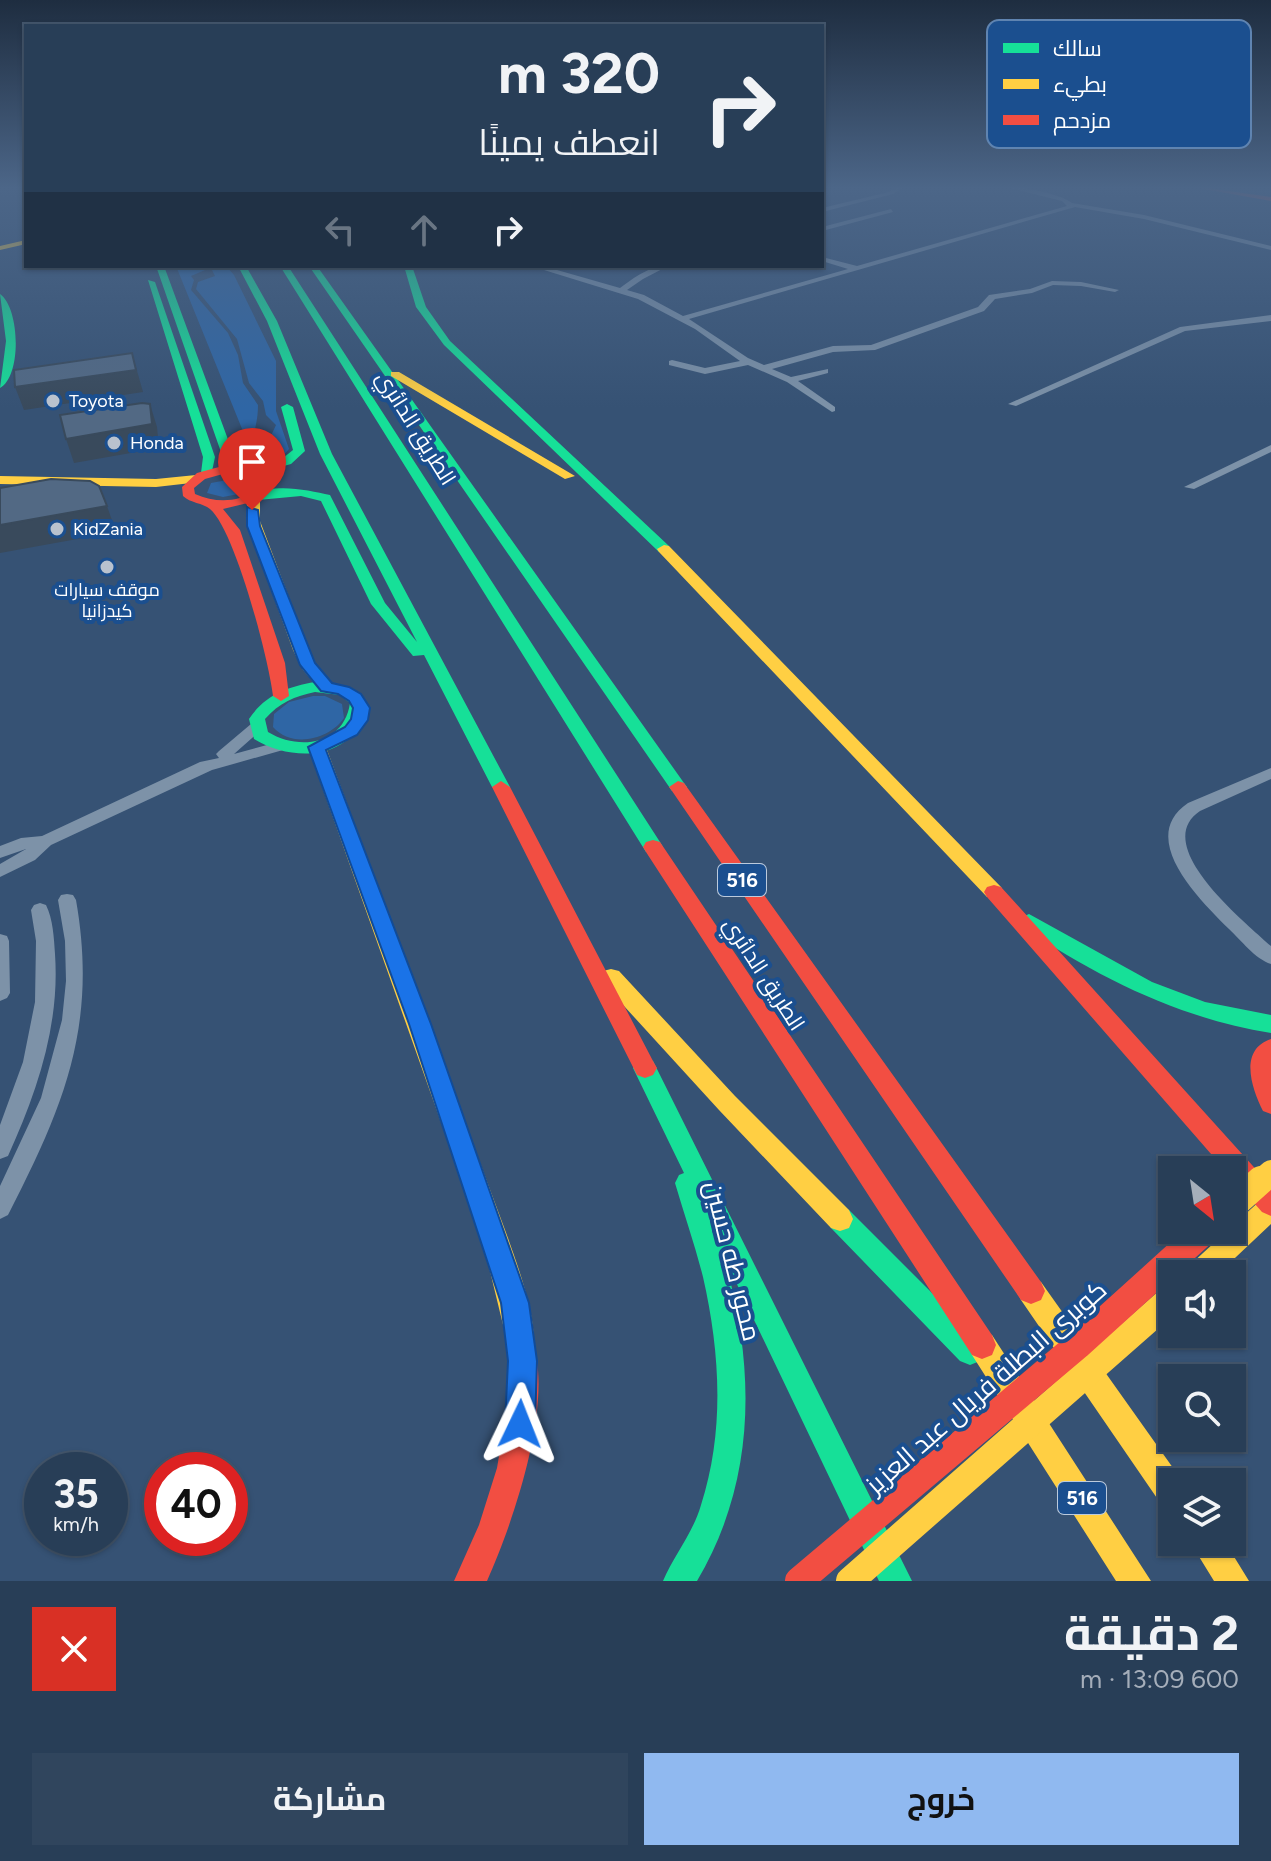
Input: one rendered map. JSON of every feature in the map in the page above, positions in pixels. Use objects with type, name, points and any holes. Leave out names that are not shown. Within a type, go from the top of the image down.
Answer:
[{"type":"main road","points":[[146,268],[209,457],[198,483]]},
{"type":"main road","points":[[161,268],[228,455],[242,467]]},
{"type":"main road","name":"516","points":[[241,268],[272,321],[324,450],[585,946],[896,1581]]},
{"type":"main road","name":"516","points":[[272,321],[284,268]]},
{"type":"main road","name":"الطريق الدائري","points":[[285,268],[719,951],[1135,1581]]},
{"type":"main road","name":"الطريق الدائري","points":[[314,268],[1158,1473]]},
{"type":"main road","name":"516","points":[[409,268],[421,307],[447,343],[528,423],[616,500],[756,641],[1008,907],[1271,1205]]},
{"type":"main road","points":[[0,297],[8,312],[12,344],[0,385]]},
{"type":"main road","name":"516","points":[[379,364],[437,401],[616,500]]},
{"type":"main road","points":[[262,470],[287,461],[299,451],[286,398],[293,376]]},
{"type":"main road","points":[[0,487],[155,489],[198,483],[242,467],[262,470],[272,477],[273,482],[256,497],[254,526],[301,650],[311,670],[326,687]]},
{"type":"main road","points":[[0,480],[198,483]]},
{"type":"main road","points":[[198,483],[233,530],[277,663],[281,696]]},
{"type":"main road","points":[[213,504],[301,492],[326,498],[387,618],[440,673]]},
{"type":"main road","points":[[326,687],[355,698],[361,708],[360,720],[351,731],[317,747],[278,747],[260,735],[256,727],[262,710],[281,696],[303,689],[326,687]]},
{"type":"main road","points":[[317,747],[420,1024],[515,1303],[522,1361],[520,1424],[506,1492],[470,1581]]},
{"type":"main road","points":[[1008,907],[1089,961],[1130,984],[1205,1012],[1271,1024]]},
{"type":"main road","name":"516","points":[[585,946],[684,1058],[889,1265],[1028,1415]]},
{"type":"main road","points":[[1271,1048],[1260,1062],[1259,1075],[1271,1104]]},
{"type":"main road","name":"محور طه حسين","points":[[678,1133],[692,1203],[717,1278],[729,1336],[733,1400],[728,1468],[720,1497],[711,1526],[679,1581]]},
{"type":"main road","points":[[1246,1193],[1271,1171]]},
{"type":"main road","points":[[1214,1260],[1271,1205]]},
{"type":"main road","name":"كوبرى البطلة فريال عبد العزيز","points":[[799,1581],[1078,1345],[1190,1244]]},
{"type":"main road","points":[[850,1581],[1158,1310]]},
{"type":"main road","points":[[1216,1556],[1233,1581]]},
{"type":"street","points":[[829,261],[859,269]]},
{"type":"street","points":[[684,318],[888,261]]},
{"type":"street","points":[[547,268],[623,290],[684,318],[749,362],[767,367],[790,380],[832,409]]},
{"type":"street","points":[[623,290],[660,268]]},
{"type":"street","points":[[767,367],[829,350],[872,348],[981,309],[992,297],[1032,291],[1047,284],[1073,283],[1115,290]]},
{"type":"street","points":[[1013,404],[1178,331],[1271,318]]},
{"type":"street","points":[[672,363],[705,371],[749,362]]},
{"type":"street","points":[[790,380],[825,371]]},
{"type":"street","points":[[1190,487],[1271,448]]},
{"type":"street","points":[[206,766],[256,727]]},
{"type":"street","points":[[0,852],[21,844],[45,841],[206,766],[278,747]]},
{"type":"street","points":[[1271,773],[1186,812],[1175,827],[1175,846],[1200,886],[1271,957]]},
{"type":"street","points":[[0,871],[29,856],[45,841]]},
{"type":"street","points":[[0,1208],[47,1112],[69,1037],[77,976],[73,923],[67,900]]},
{"type":"street","points":[[0,1149],[33,1065],[46,1006],[48,954],[40,910]]},
{"type":"street","points":[[0,941],[0,993]]},
{"type":"shaded area","points":[[177,268],[205,268],[191,276],[194,280],[191,290],[228,333],[238,355],[243,383],[258,405],[256,439],[277,459],[254,462],[242,453],[251,451]]},
{"type":"shaded area","points":[[211,268],[228,268],[234,275],[276,361],[276,411],[289,449],[283,456],[267,444],[276,425],[266,415],[263,401],[249,383],[237,339],[196,289],[198,282],[215,276]]},
{"type":"shaded area","points":[[238,478],[250,483],[244,493],[223,497],[207,493],[211,483]]},
{"type":"shaded area","points":[[325,696],[342,704],[344,718],[338,725],[310,739],[290,738],[273,727],[274,714],[289,702]]},
{"type":"building","points":[[132,353],[136,370],[15,387],[14,370]]},
{"type":"building","points":[[150,404],[152,424],[66,439],[60,415]]},
{"type":"building","points":[[51,479],[90,481],[99,486],[107,506],[0,525],[0,488]]},
{"type":"traffic: fast","points":[[161,268],[228,455],[242,467]]},
{"type":"traffic: fast","points":[[243,268],[272,321],[326,454],[501,787]]},
{"type":"traffic: fast","points":[[285,268],[653,847]]},
{"type":"traffic: fast","points":[[314,268],[678,787]]},
{"type":"traffic: fast","points":[[409,268],[421,307],[447,343],[664,549]]},
{"type":"traffic: fast","points":[[151,282],[209,457],[207,473]]},
{"type":"traffic: fast","points":[[0,297],[9,319],[11,341],[8,363],[0,385]]},
{"type":"traffic: fast","points":[[262,470],[287,461],[299,451],[287,407]]},
{"type":"traffic: fast","points":[[258,496],[301,492],[326,498],[378,604],[418,653]]},
{"type":"traffic: fast","points":[[315,687],[345,691],[358,702],[351,725],[343,734],[320,747],[294,750],[260,735],[257,719],[269,706],[290,693],[315,687]]},
{"type":"traffic: fast","points":[[1029,922],[1144,988],[1205,1010],[1271,1024]]},
{"type":"traffic: fast","points":[[645,1068],[896,1581]]},
{"type":"traffic: fast","points":[[679,1581],[700,1546],[726,1473],[733,1395],[724,1316],[713,1265],[688,1183]]},
{"type":"traffic: fast","points":[[840,1219],[970,1351]]},
{"type":"traffic: slow","points":[[395,374],[569,476]]},
{"type":"traffic: slow","points":[[0,480],[156,483],[196,479]]},
{"type":"traffic: slow","points":[[254,498],[253,521],[301,650],[311,670],[326,687]]},
{"type":"traffic: slow","points":[[664,549],[994,892]]},
{"type":"traffic: slow","points":[[317,747],[389,938],[495,1238],[511,1292],[521,1348]]},
{"type":"traffic: slow","points":[[611,977],[840,1219]]},
{"type":"traffic: slow","points":[[1246,1193],[1271,1171]]},
{"type":"traffic: slow","points":[[1214,1260],[1271,1207]]},
{"type":"traffic: slow","points":[[1031,1291],[1158,1473]]},
{"type":"traffic: slow","points":[[850,1581],[1158,1310]]},
{"type":"traffic: slow","points":[[982,1345],[1135,1581]]},
{"type":"traffic: slow","points":[[1216,1556],[1233,1581]]},
{"type":"traffic: jam","points":[[230,468],[261,470],[273,482],[255,497],[234,504],[211,504],[189,496],[188,487],[201,476],[230,468]]},
{"type":"traffic: jam","points":[[213,504],[233,530],[277,663],[281,696]]},
{"type":"traffic: jam","points":[[501,787],[645,1068]]},
{"type":"traffic: jam","points":[[678,787],[1031,1291]]},
{"type":"traffic: jam","points":[[653,847],[982,1345]]},
{"type":"traffic: jam","points":[[994,892],[1271,1204]]},
{"type":"traffic: jam","points":[[1271,1048],[1261,1069],[1264,1089],[1271,1104]]},
{"type":"traffic: jam","points":[[799,1581],[1078,1345],[1190,1244]]},
{"type":"traffic: jam","points":[[470,1581],[494,1525],[512,1468],[521,1408],[521,1348]]},
{"type":"place","name":"Toyota","points":[[53,401]]},
{"type":"place","name":"Honda","points":[[114,443]]},
{"type":"place","name":"KidZania","points":[[57,529]]},
{"type":"place","name":"موقف سيارات كيدزانيا","points":[[107,567]]},
{"type":"route","points":[[252,510],[254,526],[308,665],[326,687],[355,698],[361,708],[360,720],[351,731],[336,741],[317,747],[420,1024],[515,1303],[522,1361],[520,1424]]}]
